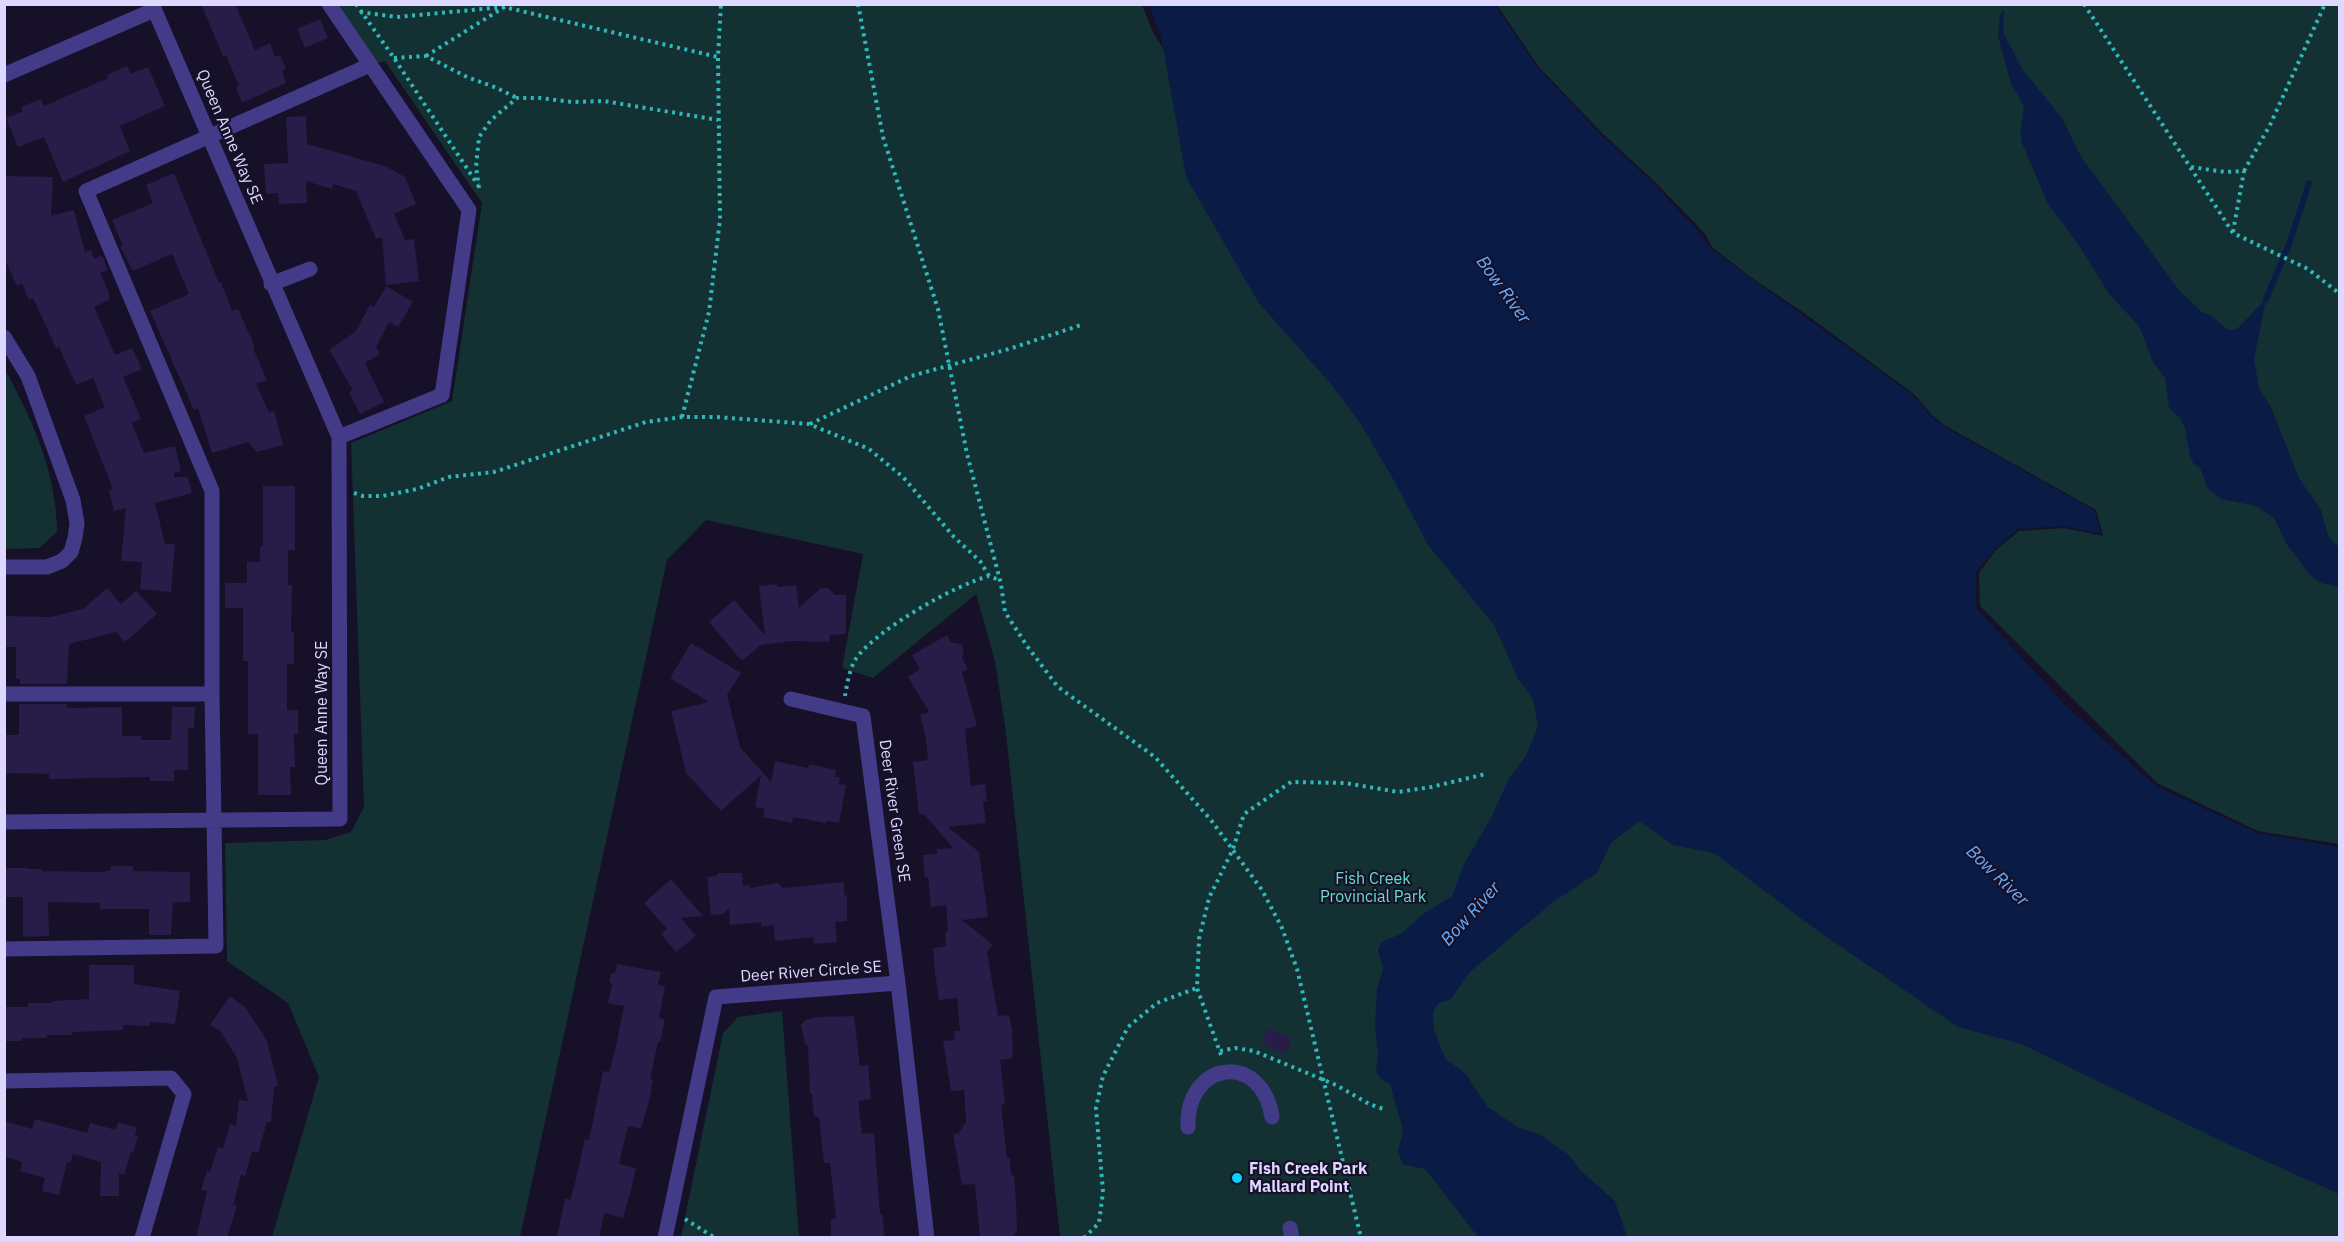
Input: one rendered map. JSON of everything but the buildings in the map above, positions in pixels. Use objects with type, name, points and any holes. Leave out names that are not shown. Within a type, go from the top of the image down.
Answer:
[{"type":"street","points":[[328,4],[469,210],[442,395],[339,437]]},
{"type":"street","points":[[4,75],[153,7]]},
{"type":"street","name":"Queen Anne Way SE","points":[[4,822],[340,819],[339,437],[153,7]]},
{"type":"street","points":[[4,950],[216,946],[213,821],[212,490],[86,191],[370,65]]},
{"type":"street","points":[[272,284],[310,269]]},
{"type":"street","points":[[4,338],[28,376],[73,500],[77,522],[71,552],[62,561],[47,567],[4,567]]},
{"type":"street","points":[[4,694],[212,694]]},
{"type":"street","name":"Deer River Green SE","points":[[791,699],[863,716],[898,983]]},
{"type":"street","name":"Deer River Circle SE","points":[[665,1238],[716,997],[898,983],[927,1238]]},
{"type":"street","points":[[1188,1127],[1194,1094],[1199,1085],[1216,1074],[1241,1073],[1258,1084],[1265,1092],[1272,1117]]},
{"type":"street","points":[[4,1081],[171,1078],[184,1094],[142,1238]]},
{"type":"path","points":[[356,4],[479,188]]},
{"type":"path","points":[[682,417],[709,312],[720,219],[718,57],[721,4]]},
{"type":"path","points":[[858,4],[883,137],[938,309],[967,454],[1000,581],[1005,612],[1049,677],[1072,698],[1155,758],[1182,785],[1262,890],[1290,948],[1360,1238]]},
{"type":"path","points":[[2084,4],[2233,233],[2308,269],[2340,294]]},
{"type":"path","points":[[2233,233],[2244,171],[2270,125],[2325,4]]},
{"type":"path","points":[[360,12],[397,17],[507,6],[718,57]]},
{"type":"path","points":[[394,58],[426,56],[507,6]]},
{"type":"path","points":[[426,56],[467,77],[517,98],[572,102],[604,101],[718,120]]},
{"type":"path","points":[[469,210],[479,188],[476,166],[479,137],[491,120],[517,98]]},
{"type":"path","points":[[2190,167],[2226,172],[2244,171]]},
{"type":"path","points":[[809,424],[911,376],[1009,349],[1081,325]]},
{"type":"path","points":[[339,488],[363,496],[382,496],[417,489],[449,477],[494,472],[646,422],[682,417],[716,417],[809,424],[869,449],[903,477],[954,537],[980,561],[989,576],[1000,581]]},
{"type":"path","points":[[842,711],[850,672],[855,660],[864,650],[907,617],[956,588],[989,576]]},
{"type":"path","points":[[1228,1073],[1197,988],[1197,951],[1209,898],[1233,849],[1244,814],[1292,782],[1345,783],[1398,792],[1486,774]]},
{"type":"path","points":[[1084,1238],[1099,1223],[1103,1192],[1096,1108],[1103,1076],[1128,1027],[1157,1003],[1197,988]]},
{"type":"path","points":[[1220,1051],[1235,1048],[1254,1052],[1383,1109]]},
{"type":"path","points":[[670,1216],[686,1219],[715,1238]]},
{"type":"green space","name":"Fish Creek Provincial Park","points":[[329,5],[1142,5],[1153,32],[1188,89],[2339,1083],[2339,1237],[1060,1237],[1006,733],[995,661],[976,594],[873,678],[842,668],[863,554],[706,520],[667,560],[520,1237],[272,1237],[319,1077],[288,1003],[227,961],[225,843],[325,840],[351,832],[364,807],[351,443],[452,401],[482,203],[385,61],[370,65]]},
{"type":"green space","points":[[1497,5],[2339,5],[2339,844],[2258,831],[2157,783],[1980,606],[1979,573],[1996,550],[2019,531],[2064,528],[2103,536],[2096,510],[1944,425],[1914,394],[1712,247],[1706,235],[1694,222],[1603,134],[1538,66]]},
{"type":"green space","points":[[4,368],[33,427],[53,489],[57,532],[39,548],[5,549]]},
{"type":"green space","points":[[782,1011],[799,1237],[681,1237],[723,1033],[738,1017]]},
{"type":"water","name":"Bow River","points":[[1149,5],[1495,5],[1537,67],[1601,135],[1692,223],[1711,249],[1913,395],[1943,426],[2094,510],[2101,534],[2064,526],[2018,529],[1995,549],[1976,572],[1976,608],[2066,706],[2156,786],[2257,833],[2339,847],[2339,1194],[2232,1146],[2021,1044],[1958,1027],[1815,929],[1714,853],[1673,845],[1639,821],[1611,843],[1597,873],[1553,902],[1470,972],[1450,1000],[1439,1003],[1433,1012],[1434,1030],[1445,1058],[1466,1074],[1488,1107],[1517,1127],[1539,1134],[1568,1154],[1581,1171],[1615,1201],[1627,1237],[1478,1237],[1425,1169],[1402,1164],[1398,1151],[1403,1130],[1390,1084],[1381,1079],[1376,1071],[1378,1055],[1375,1026],[1377,989],[1383,969],[1378,950],[1381,942],[1401,934],[1423,914],[1452,896],[1463,866],[1493,814],[1508,780],[1526,756],[1538,726],[1533,700],[1517,677],[1494,625],[1428,545],[1360,423],[1331,384],[1258,302],[1186,177],[1161,36]]},
{"type":"water","points":[[2004,10],[2003,32],[2023,70],[2062,118],[2080,155],[2179,290],[2202,312],[2213,317],[2228,330],[2237,329],[2266,299],[2254,359],[2259,388],[2271,407],[2299,478],[2321,510],[2329,538],[2339,547],[2339,587],[2321,583],[2311,576],[2287,545],[2274,518],[2256,506],[2221,499],[2208,489],[2200,468],[2193,463],[2190,456],[2185,428],[2180,418],[2169,408],[2165,378],[2153,362],[2139,326],[2109,294],[2080,247],[2047,202],[2022,143],[2020,132],[2024,106],[2011,84],[1998,36],[2000,15]]},
{"type":"waterway","points":[[2266,299],[2288,247],[2309,183]]},
{"type":"place","name":"Fish Creek Park Mallard Point","points":[[1237,1178]]}]
